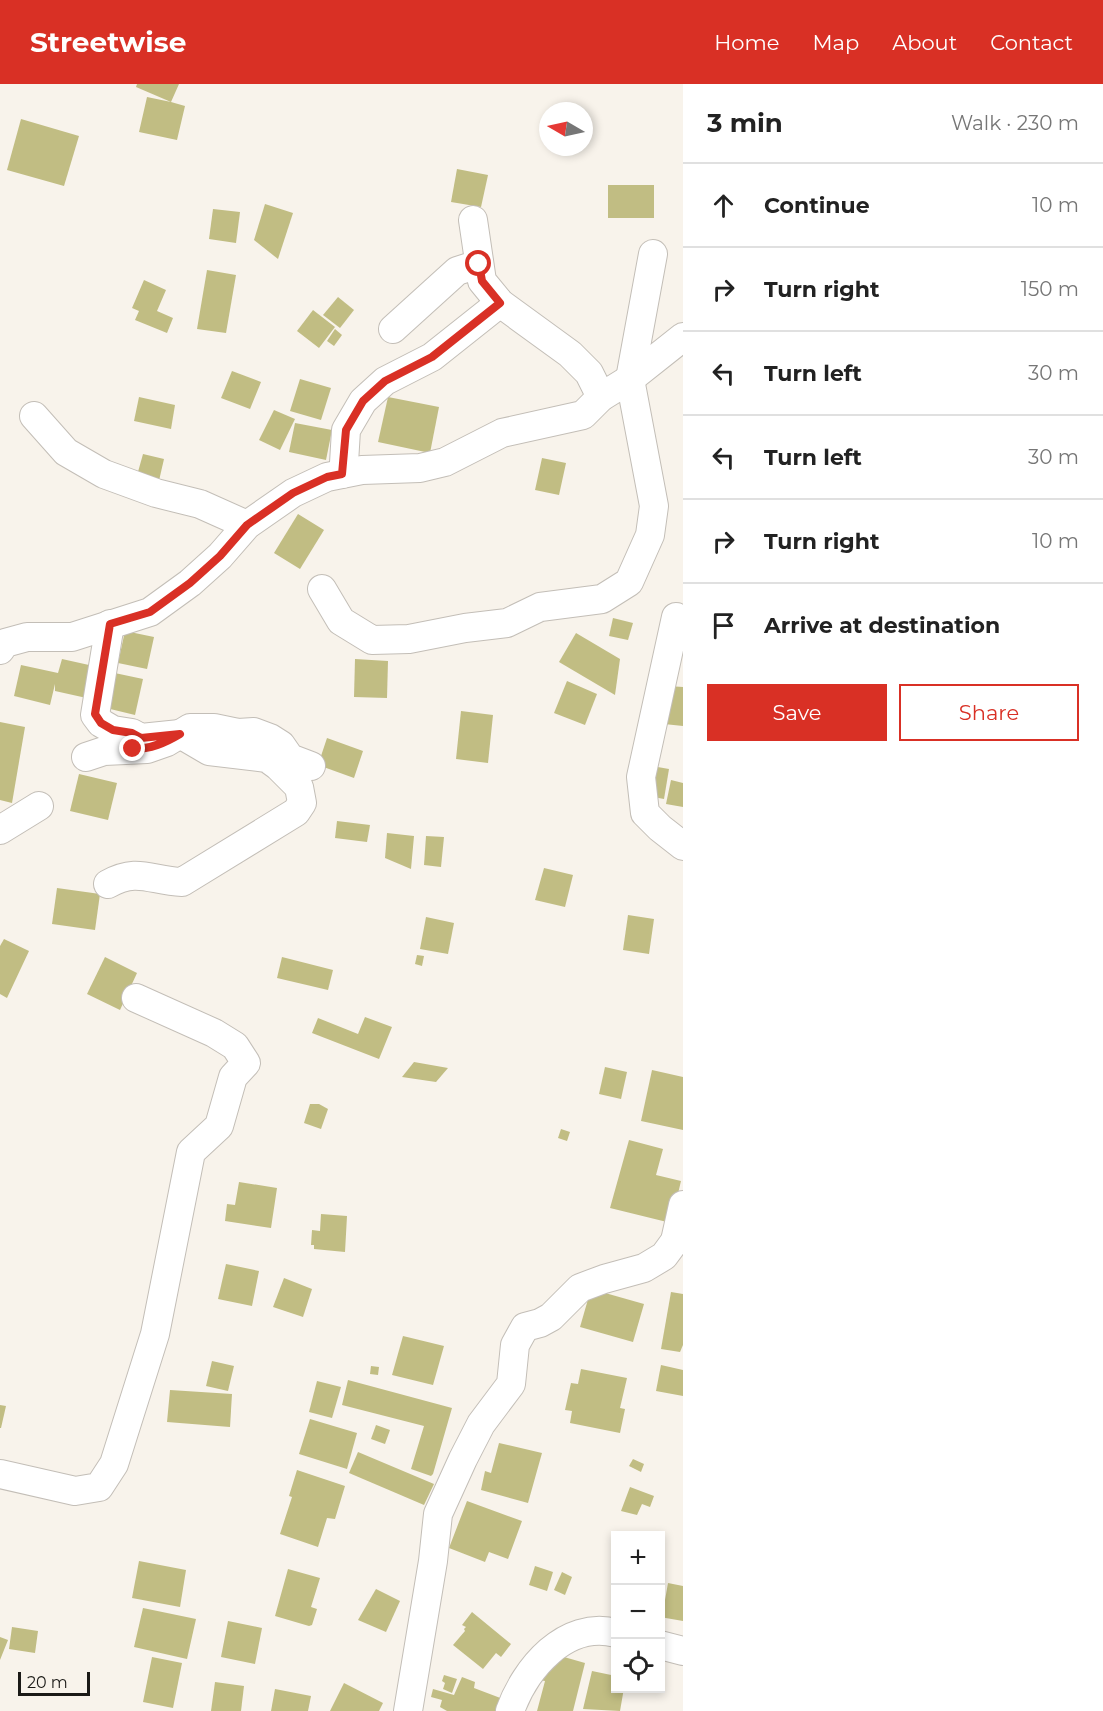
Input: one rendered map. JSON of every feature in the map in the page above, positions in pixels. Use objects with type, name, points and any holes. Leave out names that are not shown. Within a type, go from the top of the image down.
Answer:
[{"type":"street","points":[[473,220],[482,281],[500,303],[570,354],[589,373],[601,397]]},
{"type":"street","points":[[322,589],[341,621],[372,640],[409,639],[465,628],[507,623],[540,607],[602,599],[629,582],[650,535],[654,506],[630,379],[653,254]]},
{"type":"street","points":[[393,329],[458,271],[479,264]]},
{"type":"street","points":[[342,474],[346,430],[363,401],[385,381],[432,357],[500,303]]},
{"type":"street","points":[[0,650],[5,643],[27,637],[72,637],[150,612],[190,583],[220,556],[247,525],[293,493],[327,477],[362,470],[420,468],[445,462],[502,433],[583,415],[601,397],[630,379],[683,337]]},
{"type":"street","points":[[34,416],[66,452],[104,474],[156,493],[200,504],[247,525]]},
{"type":"street","points":[[676,617],[640,777],[645,813],[683,846]]},
{"type":"street","points":[[108,885],[132,874],[167,882],[182,882],[296,812],[302,803],[299,787],[267,758],[209,751],[180,734],[141,738],[132,733],[113,730],[101,723],[95,714],[110,624]]},
{"type":"street","points":[[86,757],[104,751],[147,749],[167,742],[190,728],[214,728],[238,733],[254,732],[270,738],[281,745],[290,758],[311,766]]},
{"type":"street","points":[[0,830],[39,806]]},
{"type":"street","points":[[0,1474],[75,1491],[99,1487],[114,1464],[155,1335],[191,1152],[219,1126],[233,1077],[246,1063],[235,1046],[214,1032],[136,998]]},
{"type":"street","points":[[408,1711],[434,1562],[438,1514],[481,1424],[511,1383],[515,1345],[525,1327],[551,1317],[580,1288],[644,1268],[664,1256],[679,1239],[683,1205]]},
{"type":"street","points":[[510,1711],[516,1693],[536,1663],[557,1644],[579,1635],[603,1630],[611,1632]]},
{"type":"street","points":[[665,1646],[683,1651]]},
{"type":"building","points":[[137,84],[179,84],[171,102],[136,87]]},
{"type":"building","points":[[147,97],[185,106],[177,140],[139,132]]},
{"type":"building","points":[[21,119],[79,136],[64,186],[7,170]]},
{"type":"building","points":[[457,169],[488,175],[481,207],[451,202]]},
{"type":"building","points":[[608,185],[654,185],[654,218],[608,218]]},
{"type":"building","points":[[265,204],[293,213],[278,259],[254,240]]},
{"type":"building","points":[[213,209],[240,212],[236,243],[209,239]]},
{"type":"building","points":[[207,270],[236,275],[226,333],[197,329]]},
{"type":"building","points":[[144,280],[166,290],[157,311],[173,318],[167,333],[135,320],[139,311],[132,308]]},
{"type":"building","points":[[338,297],[354,310],[340,328],[323,315]]},
{"type":"building","points":[[313,310],[335,327],[319,348],[297,331]]},
{"type":"building","points":[[335,329],[342,335],[334,346],[327,341]]},
{"type":"building","points":[[232,371],[261,382],[250,409],[221,398]]},
{"type":"building","points":[[300,379],[331,388],[321,420],[290,411]]},
{"type":"building","points":[[139,397],[175,405],[171,429],[134,421]]},
{"type":"building","points":[[388,397],[439,407],[430,453],[378,442]]},
{"type":"building","points":[[274,410],[295,419],[280,450],[259,440]]},
{"type":"building","points":[[295,423],[332,430],[326,460],[289,452]]},
{"type":"building","points":[[143,454],[164,459],[158,485],[136,479]]},
{"type":"building","points":[[542,458],[566,463],[559,495],[535,490]]},
{"type":"building","points":[[298,514],[324,530],[300,569],[274,553]]},
{"type":"building","points":[[613,618],[633,623],[628,640],[609,636]]},
{"type":"building","points":[[125,631],[154,637],[147,669],[118,663]]},
{"type":"building","points":[[576,633],[620,659],[615,695],[559,662]]},
{"type":"building","points":[[62,659],[98,667],[91,699],[55,691],[55,684],[50,705],[14,696],[21,665],[58,673]]},
{"type":"building","points":[[355,659],[388,661],[387,698],[354,697]]},
{"type":"building","points":[[110,672],[143,679],[135,715],[102,707]]},
{"type":"building","points":[[567,681],[597,694],[585,725],[554,713]]},
{"type":"building","points":[[668,686],[683,687],[683,726],[664,724]]},
{"type":"building","points":[[461,711],[493,715],[488,763],[456,759]]},
{"type":"building","points":[[0,722],[25,727],[12,803],[0,800]]},
{"type":"building","points":[[327,738],[363,751],[354,778],[318,765]]},
{"type":"building","points":[[652,766],[669,769],[664,799],[648,796]]},
{"type":"building","points":[[79,774],[117,783],[108,820],[70,811]]},
{"type":"building","points":[[671,780],[683,783],[683,807],[666,804]]},
{"type":"building","points":[[337,821],[370,825],[367,842],[335,838]]},
{"type":"building","points":[[387,833],[414,836],[411,869],[385,858]]},
{"type":"building","points":[[426,836],[444,837],[441,867],[424,865]]},
{"type":"building","points":[[544,868],[573,875],[565,907],[535,900]]},
{"type":"building","points":[[57,888],[100,894],[95,930],[52,924]]},
{"type":"building","points":[[628,915],[654,919],[649,954],[623,950]]},
{"type":"building","points":[[426,917],[454,923],[448,954],[420,949]]},
{"type":"building","points":[[4,939],[29,951],[7,998],[0,994],[0,946]]},
{"type":"building","points":[[417,955],[424,956],[422,966],[415,964]]},
{"type":"building","points":[[105,957],[137,973],[120,1010],[87,994]]},
{"type":"building","points":[[282,957],[333,970],[328,990],[277,978]]},
{"type":"building","points":[[365,1017],[392,1027],[379,1059],[312,1033],[318,1018],[358,1034]]},
{"type":"building","points":[[414,1062],[448,1068],[436,1082],[402,1077]]},
{"type":"building","points":[[605,1067],[627,1072],[621,1099],[599,1094]]},
{"type":"building","points":[[652,1070],[683,1077],[683,1130],[641,1121]]},
{"type":"building","points":[[310,1104],[319,1104],[328,1109],[321,1129],[304,1123]]},
{"type":"building","points":[[561,1129],[570,1132],[567,1141],[558,1138]]},
{"type":"building","points":[[629,1140],[663,1149],[656,1175],[681,1181],[671,1223],[610,1208]]},
{"type":"building","points":[[239,1182],[277,1188],[271,1228],[225,1221],[227,1204],[235,1205]]},
{"type":"building","points":[[321,1214],[347,1216],[345,1252],[314,1249],[314,1245],[311,1245],[312,1230],[320,1231]]},
{"type":"building","points":[[226,1264],[259,1271],[252,1306],[218,1299]]},
{"type":"building","points":[[284,1278],[312,1289],[303,1317],[273,1307]]},
{"type":"building","points":[[591,1289],[644,1304],[633,1342],[580,1327]]},
{"type":"building","points":[[671,1292],[683,1294],[683,1345],[680,1352],[661,1349]]},
{"type":"building","points":[[403,1336],[444,1346],[433,1385],[392,1375]]},
{"type":"building","points":[[212,1361],[234,1366],[228,1391],[206,1386]]},
{"type":"building","points":[[661,1365],[683,1370],[683,1396],[656,1391]]},
{"type":"building","points":[[371,1366],[379,1367],[378,1375],[370,1374]]},
{"type":"building","points":[[581,1369],[627,1378],[620,1408],[625,1409],[620,1433],[570,1423],[572,1411],[565,1410],[571,1383],[578,1384]]},
{"type":"building","points":[[348,1380],[452,1408],[431,1476],[411,1469],[424,1426],[342,1405]]},
{"type":"building","points":[[317,1381],[341,1387],[332,1418],[309,1412]]},
{"type":"building","points":[[170,1390],[232,1394],[230,1427],[167,1422]]},
{"type":"building","points":[[0,1405],[6,1406],[1,1428],[0,1428]]},
{"type":"building","points":[[310,1419],[357,1433],[347,1469],[299,1454]]},
{"type":"building","points":[[376,1425],[390,1430],[385,1444],[371,1439]]},
{"type":"building","points":[[499,1443],[542,1453],[528,1503],[481,1490],[485,1471],[491,1473]]},
{"type":"building","points":[[358,1452],[434,1484],[424,1505],[349,1473]]},
{"type":"building","points":[[633,1459],[644,1464],[641,1472],[629,1466]]},
{"type":"building","points":[[297,1470],[345,1486],[335,1519],[327,1518],[318,1547],[280,1534],[292,1497],[289,1496]]},
{"type":"building","points":[[630,1487],[654,1496],[650,1507],[642,1504],[637,1515],[621,1511]]},
{"type":"building","points":[[467,1501],[522,1521],[508,1559],[489,1552],[485,1562],[449,1548]]},
{"type":"building","points":[[139,1561],[186,1570],[180,1607],[132,1598]]},
{"type":"building","points":[[535,1566],[553,1572],[547,1591],[529,1585]]},
{"type":"building","points":[[288,1569],[320,1578],[311,1607],[317,1609],[312,1625],[275,1616]]},
{"type":"building","points":[[562,1572],[572,1577],[565,1595],[554,1590]]},
{"type":"building","points":[[668,1583],[683,1586],[683,1621],[665,1618]]},
{"type":"building","points":[[376,1589],[400,1601],[386,1632],[358,1620]]},
{"type":"building","points":[[143,1608],[196,1619],[187,1659],[134,1647]]},
{"type":"building","points":[[472,1612],[511,1644],[501,1657],[496,1653],[483,1669],[453,1645],[465,1631],[466,1627],[462,1625]]},
{"type":"building","points":[[228,1621],[262,1628],[255,1664],[221,1657]]},
{"type":"building","points":[[12,1627],[38,1631],[35,1653],[9,1649]]},
{"type":"building","points":[[0,1637],[8,1640],[0,1660]]},
{"type":"building","points":[[557,1655],[585,1663],[573,1711],[537,1711],[545,1681],[540,1680]]},
{"type":"building","points":[[152,1657],[182,1663],[173,1708],[143,1702]]},
{"type":"building","points":[[592,1671],[611,1675],[611,1693],[623,1693],[620,1711],[583,1709]]},
{"type":"building","points":[[444,1675],[457,1679],[452,1693],[443,1689]]},
{"type":"building","points":[[462,1677],[475,1682],[474,1688],[503,1699],[500,1711],[447,1711],[440,1707],[442,1700],[431,1697],[433,1689],[454,1695]]},
{"type":"building","points":[[215,1682],[244,1686],[241,1711],[211,1711]]},
{"type":"building","points":[[344,1683],[383,1703],[379,1711],[330,1711]]},
{"type":"building","points":[[275,1689],[311,1696],[308,1711],[271,1711]]},
{"type":"route","points":[[133,749],[147,749],[167,742],[180,734],[141,738],[132,733],[113,730],[101,723],[95,714],[110,624],[150,612],[190,583],[220,556],[247,525],[293,493],[327,477],[342,474],[346,430],[363,401],[385,381],[432,357],[500,303],[482,281],[479,264]]}]
